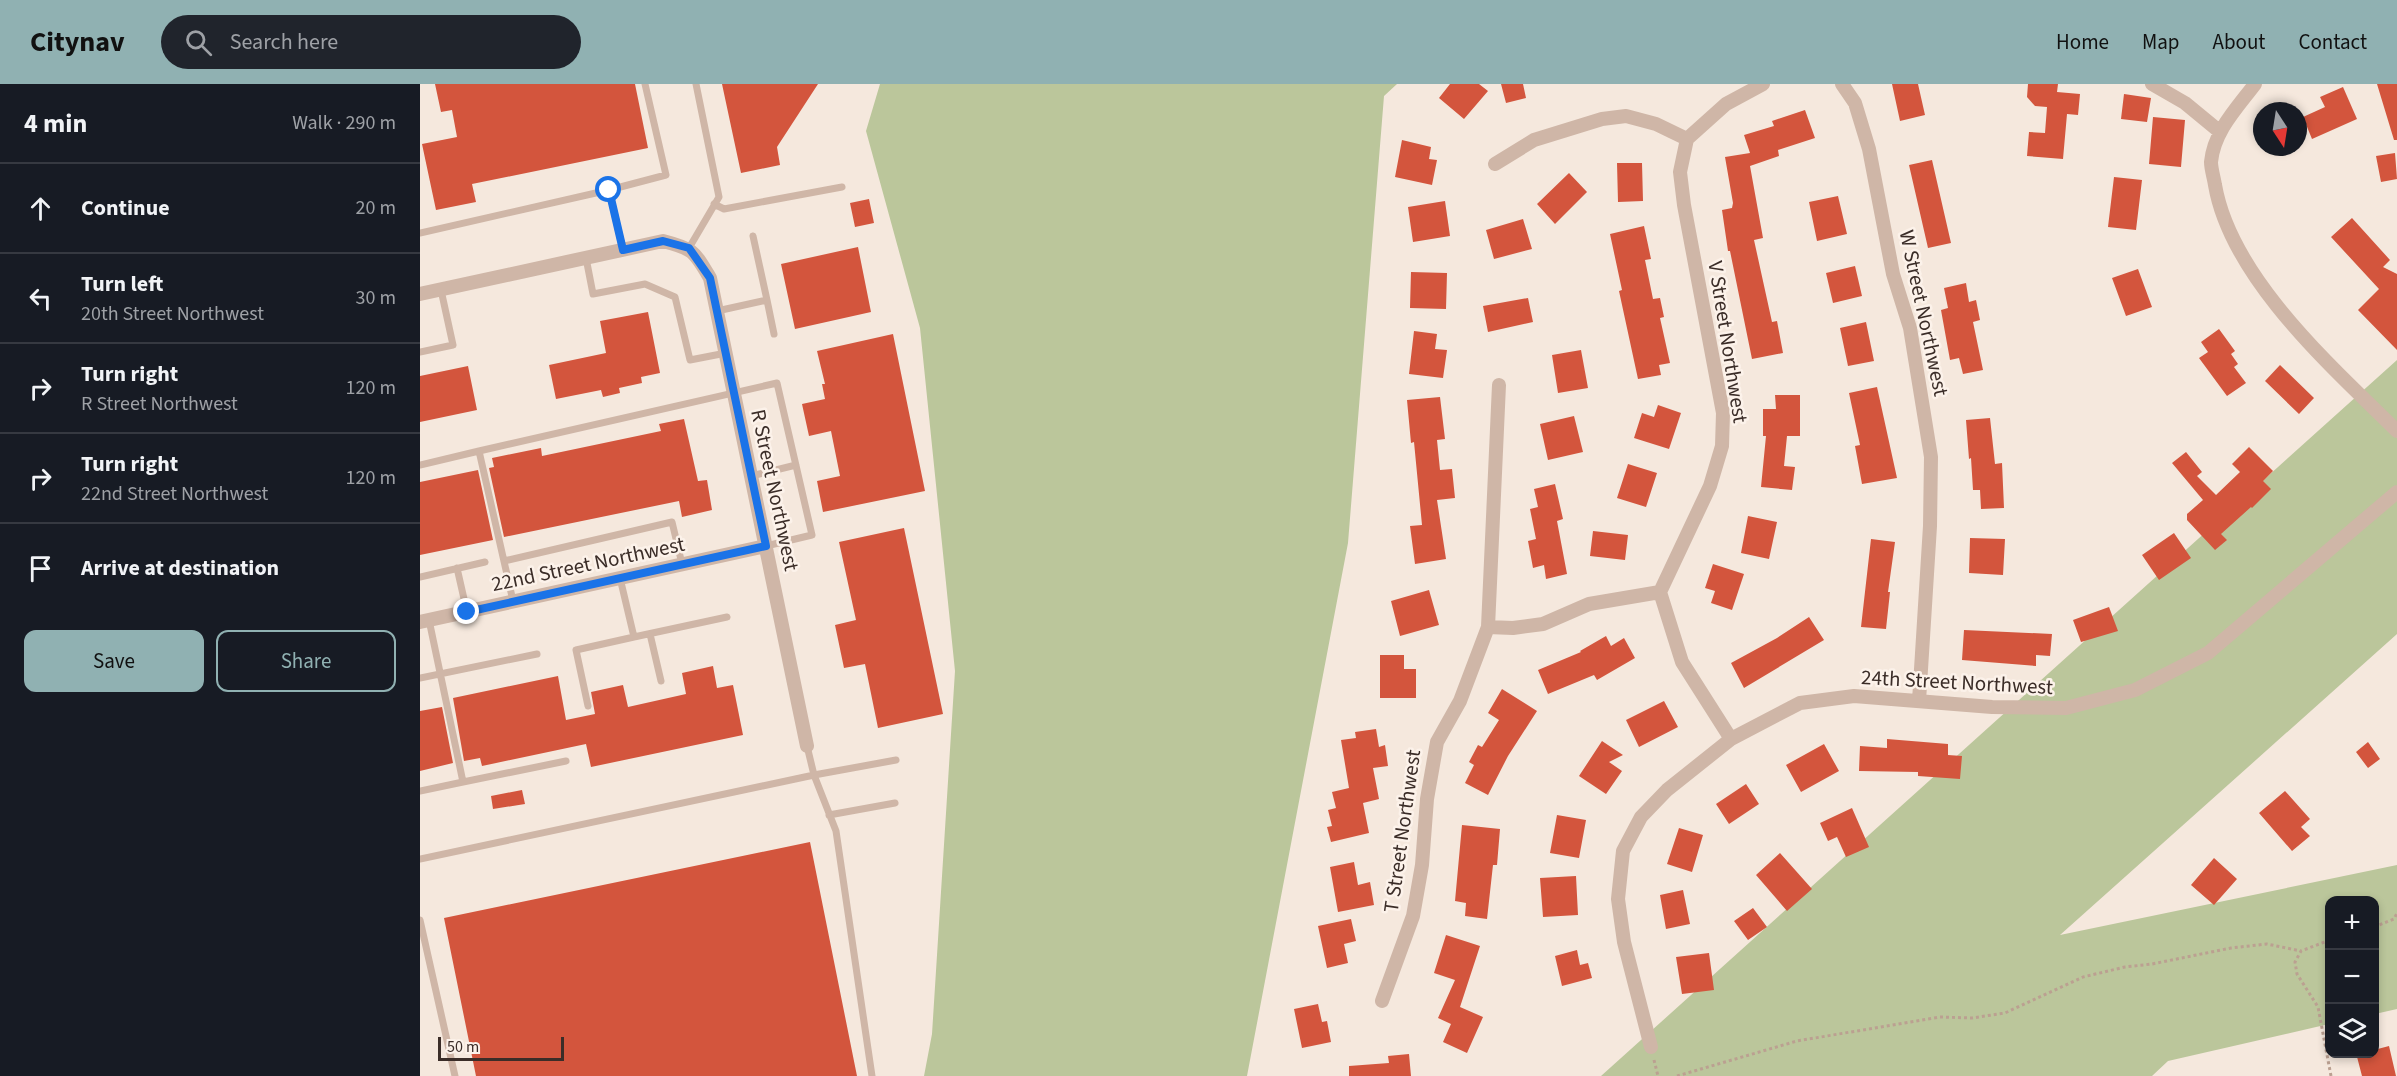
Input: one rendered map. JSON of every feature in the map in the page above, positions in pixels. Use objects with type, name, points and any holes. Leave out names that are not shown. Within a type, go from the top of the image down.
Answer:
[{"type":"street","points":[[1495,164],[1534,140],[1602,118],[1626,116],[1656,124],[1687,139],[1726,104],[1763,84]]},
{"type":"street","name":"W Street Northwest","points":[[1842,84],[1856,103],[1869,149],[1893,274],[1910,328],[1931,457],[1930,526],[1919,701]]},
{"type":"street","points":[[2152,84],[2185,103],[2219,131]]},
{"type":"street","points":[[2255,84],[2219,131],[2211,163],[2218,204],[2238,248],[2272,301],[2334,369],[2397,431]]},
{"type":"street","name":"V Street Northwest","points":[[1660,592],[1710,486],[1722,446],[1723,413],[1684,205],[1680,172],[1687,139]]},
{"type":"street","points":[[420,294],[663,241],[689,248]]},
{"type":"street","name":"R Street Northwest","points":[[689,248],[710,278],[807,746]]},
{"type":"street","name":"T Street Northwest","points":[[1382,1001],[1413,916],[1422,865],[1427,799],[1437,742],[1460,701],[1488,627],[1498,385]]},
{"type":"street","name":"24th Street Northwest","points":[[1651,1047],[1624,942],[1618,899],[1623,851],[1641,817],[1667,790],[1731,739],[1800,703],[1854,696],[1992,707],[2066,708],[2135,690],[2208,653],[2397,492]]},
{"type":"street","name":"22nd Street Northwest","points":[[425,621],[766,546]]},
{"type":"street","points":[[1488,627],[1513,628],[1543,624],[1589,604],[1660,592],[1682,663],[1731,739]]},
{"type":"lane","points":[[420,233],[666,176],[645,84]]},
{"type":"lane","points":[[689,248],[719,197],[696,84]]},
{"type":"lane","points":[[714,204],[724,209],[842,187]]},
{"type":"lane","points":[[609,190],[623,250]]},
{"type":"lane","points":[[753,236],[774,334]]},
{"type":"lane","points":[[586,258],[593,294],[645,284],[675,297],[690,360],[726,353]]},
{"type":"lane","points":[[420,352],[453,345],[441,290]]},
{"type":"lane","points":[[717,311],[767,300]]},
{"type":"lane","points":[[420,465],[777,383],[812,536],[766,546]]},
{"type":"lane","points":[[479,451],[513,602]]},
{"type":"lane","points":[[751,476],[796,465]]},
{"type":"lane","points":[[504,561],[672,522],[682,564]]},
{"type":"lane","points":[[420,577],[485,562]]},
{"type":"lane","points":[[457,568],[467,612]]},
{"type":"lane","points":[[620,578],[634,637]]},
{"type":"lane","points":[[588,706],[576,650],[727,617]]},
{"type":"lane","points":[[425,621],[440,674],[463,782]]},
{"type":"lane","points":[[650,634],[661,681]]},
{"type":"lane","points":[[420,678],[537,654]]},
{"type":"lane","points":[[807,746],[814,775],[836,831],[872,1076]]},
{"type":"lane","points":[[420,859],[814,775],[896,760]]},
{"type":"lane","points":[[420,791],[566,761]]},
{"type":"lane","points":[[830,815],[895,803]]},
{"type":"lane","points":[[420,920],[455,1076]]},
{"type":"path","points":[[2379,925],[2394,920],[2397,913]]},
{"type":"path","points":[[1677,1076],[1797,1041],[1940,1017],[1972,1018],[2005,1013],[2083,977],[2125,967],[2231,948],[2267,944],[2301,951],[2325,942]]},
{"type":"path","points":[[2301,951],[2295,962],[2297,974],[2318,1007],[2331,1076]]},
{"type":"green space","points":[[880,84],[1397,84],[1384,96],[1348,543],[1247,1076],[924,1076],[932,1034],[955,671],[920,328],[866,131]]},
{"type":"green space","points":[[2397,360],[2397,634],[2060,935],[2397,865],[2397,1009],[2379,1013],[2379,896],[2325,896],[2325,1025],[2168,1061],[2152,1076],[1601,1076]]},
{"type":"building","points":[[435,84],[635,84],[648,148],[472,184],[476,202],[436,210],[422,144],[457,137],[452,110],[441,112]]},
{"type":"building","points":[[722,84],[818,84],[777,147],[780,165],[741,173]]},
{"type":"building","points":[[1450,84],[1479,84],[1488,91],[1464,119],[1439,98]]},
{"type":"building","points":[[1501,84],[1523,84],[1526,98],[1506,103]]},
{"type":"building","points":[[1892,84],[1918,84],[1925,115],[1900,121]]},
{"type":"building","points":[[2028,84],[2058,84],[2057,92],[2080,94],[2078,115],[2067,114],[2063,159],[2027,156],[2029,132],[2045,133],[2047,107],[2035,106],[2027,97]]},
{"type":"building","points":[[2377,84],[2397,84],[2397,140],[2394,140]]},
{"type":"building","points":[[2343,87],[2357,119],[2312,139],[2307,127],[2307,115],[2325,107],[2320,97]]},
{"type":"building","points":[[2124,94],[2151,98],[2147,122],[2121,119]]},
{"type":"building","points":[[1805,110],[1815,138],[1778,150],[1779,156],[1750,166],[1763,238],[1754,240],[1772,322],[1777,321],[1783,353],[1752,359],[1730,251],[1728,251],[1722,210],[1732,208],[1733,203],[1725,157],[1750,153],[1744,135],[1774,126],[1772,121]]},
{"type":"building","points":[[2153,117],[2185,120],[2181,167],[2149,164]]},
{"type":"building","points":[[1402,140],[1431,147],[1429,159],[1437,160],[1432,185],[1395,177]]},
{"type":"building","points":[[2395,153],[2397,179],[2381,182],[2376,156]]},
{"type":"building","points":[[1932,160],[1951,243],[1928,248],[1909,165]]},
{"type":"building","points":[[1617,163],[1642,163],[1643,201],[1618,202]]},
{"type":"building","points":[[1569,173],[1587,192],[1555,224],[1537,204]]},
{"type":"building","points":[[2114,177],[2142,180],[2136,230],[2108,227]]},
{"type":"building","points":[[1838,196],[1847,234],[1817,241],[1809,202]]},
{"type":"building","points":[[869,199],[874,223],[855,227],[850,203]]},
{"type":"building","points":[[1445,201],[1450,236],[1413,242],[1408,207]]},
{"type":"building","points":[[2352,218],[2390,260],[2383,267],[2397,274],[2397,350],[2358,310],[2379,289],[2331,237]]},
{"type":"building","points":[[1523,219],[1532,249],[1494,259],[1486,230]]},
{"type":"building","points":[[1644,226],[1651,259],[1645,260],[1653,299],[1660,298],[1664,317],[1660,318],[1670,363],[1659,365],[1661,375],[1638,379],[1619,291],[1622,290],[1610,234]]},
{"type":"building","points":[[858,247],[871,312],[795,329],[781,264]]},
{"type":"building","points":[[1855,266],[1862,296],[1833,303],[1826,273]]},
{"type":"building","points":[[2138,269],[2152,307],[2126,316],[2112,278]]},
{"type":"building","points":[[1411,272],[1447,273],[1446,309],[1410,308]]},
{"type":"building","points":[[1966,283],[1969,302],[1976,300],[1980,320],[1973,322],[1983,370],[1963,374],[1959,358],[1950,360],[1941,310],[1948,308],[1944,288]]},
{"type":"building","points":[[1528,298],[1533,322],[1488,332],[1483,306]]},
{"type":"building","points":[[648,312],[660,373],[641,377],[642,383],[619,388],[620,393],[603,397],[601,390],[556,399],[549,365],[606,353],[600,321]]},
{"type":"building","points":[[1866,322],[1874,361],[1848,366],[1840,328]]},
{"type":"building","points":[[2219,329],[2235,351],[2231,354],[2238,364],[2234,367],[2246,383],[2227,396],[2199,358],[2208,352],[2201,342]]},
{"type":"building","points":[[1414,331],[1437,334],[1435,349],[1447,350],[1443,378],[1409,374]]},
{"type":"building","points":[[893,334],[925,491],[823,512],[817,481],[840,476],[831,431],[809,436],[802,404],[825,399],[822,384],[825,384],[817,351]]},
{"type":"building","points":[[1581,350],[1588,388],[1558,393],[1552,355]]},
{"type":"building","points":[[2280,365],[2314,398],[2299,414],[2265,381]]},
{"type":"building","points":[[468,366],[477,410],[420,422],[420,376]]},
{"type":"building","points":[[1877,387],[1897,478],[1862,484],[1855,446],[1860,445],[1849,393]]},
{"type":"building","points":[[1775,395],[1800,395],[1800,436],[1787,436],[1784,466],[1795,467],[1792,490],[1761,487],[1766,436],[1763,436],[1763,409],[1776,409]]},
{"type":"building","points":[[1440,397],[1445,439],[1437,440],[1440,470],[1452,469],[1455,498],[1437,500],[1446,559],[1415,564],[1410,526],[1422,525],[1414,442],[1411,443],[1407,400]]},
{"type":"building","points":[[1658,405],[1681,413],[1669,449],[1634,438],[1642,413],[1654,417]]},
{"type":"building","points":[[1574,416],[1583,452],[1548,460],[1540,424]]},
{"type":"building","points":[[1990,418],[1995,464],[2002,463],[2004,508],[1981,509],[1980,490],[1973,490],[1966,420]]},
{"type":"building","points":[[684,419],[698,481],[707,480],[712,510],[682,517],[679,501],[504,537],[489,468],[494,467],[492,458],[541,448],[542,456],[661,431],[659,424]]},
{"type":"building","points":[[2249,447],[2273,471],[2263,481],[2271,489],[2221,534],[2227,540],[2215,550],[2187,520],[2187,514],[2203,500],[2172,463],[2186,452],[2202,472],[2197,476],[2216,495],[2240,472],[2232,464]]},
{"type":"building","points":[[1628,464],[1657,473],[1646,507],[1617,498]]},
{"type":"building","points":[[478,470],[493,540],[420,555],[420,482]]},
{"type":"building","points":[[1555,484],[1563,519],[1557,521],[1567,574],[1546,579],[1544,565],[1533,568],[1528,541],[1536,539],[1530,509],[1538,507],[1534,489]]},
{"type":"building","points":[[1748,516],[1777,522],[1769,559],[1741,553]]},
{"type":"building","points":[[904,528],[943,714],[878,728],[865,664],[844,668],[835,625],[856,620],[839,542]]},
{"type":"building","points":[[1593,531],[1628,535],[1625,560],[1590,556]]},
{"type":"building","points":[[2174,533],[2191,558],[2159,580],[2142,555]]},
{"type":"building","points":[[1970,538],[2005,539],[2003,575],[1969,573]]},
{"type":"building","points":[[1871,539],[1895,542],[1888,592],[1890,592],[1886,629],[1861,627]]},
{"type":"building","points":[[1713,564],[1744,574],[1732,610],[1711,603],[1715,591],[1705,588]]},
{"type":"building","points":[[1429,590],[1439,625],[1400,636],[1391,601]]},
{"type":"building","points":[[2109,607],[2118,631],[2081,642],[2073,620]]},
{"type":"building","points":[[1809,617],[1824,640],[1744,688],[1731,663],[1777,638]]},
{"type":"building","points":[[1964,630],[2052,634],[2050,656],[2036,655],[2036,666],[1962,660]]},
{"type":"building","points":[[1606,636],[1611,646],[1624,638],[1635,658],[1597,680],[1594,675],[1548,694],[1538,670],[1581,652]]},
{"type":"building","points":[[1380,655],[1404,655],[1404,669],[1416,669],[1416,698],[1380,698]]},
{"type":"building","points":[[713,666],[717,688],[733,685],[743,735],[591,767],[586,744],[482,766],[480,758],[464,761],[453,698],[558,676],[566,720],[595,714],[591,692],[623,685],[628,707],[686,694],[682,673]]},
{"type":"building","points":[[1502,689],[1537,711],[1508,756],[1488,795],[1465,783],[1474,765],[1469,762],[1478,745],[1482,747],[1499,720],[1488,713]]},
{"type":"building","points":[[1664,701],[1678,727],[1639,747],[1626,720]]},
{"type":"building","points":[[442,707],[453,763],[420,771],[420,711]]},
{"type":"building","points":[[1376,729],[1379,747],[1385,745],[1388,766],[1373,768],[1379,799],[1363,803],[1369,833],[1331,842],[1327,827],[1332,826],[1328,810],[1336,808],[1332,792],[1349,788],[1341,740],[1356,738],[1355,732]]},
{"type":"building","points":[[1887,739],[1948,744],[1948,755],[1962,756],[1960,779],[1918,776],[1918,772],[1859,771],[1860,746],[1887,748]]},
{"type":"building","points":[[1602,741],[1623,755],[1609,762],[1622,771],[1606,794],[1579,776]]},
{"type":"building","points":[[2368,742],[2380,759],[2368,768],[2356,752]]},
{"type":"building","points":[[1824,744],[1839,771],[1801,792],[1786,765]]},
{"type":"building","points":[[1746,784],[1759,804],[1729,824],[1716,804]]},
{"type":"building","points":[[522,790],[525,804],[493,809],[491,796]]},
{"type":"building","points":[[2285,791],[2310,819],[2301,827],[2310,836],[2292,851],[2259,813]]},
{"type":"building","points":[[1852,808],[1869,847],[1846,857],[1837,837],[1828,841],[1820,823]]},
{"type":"building","points":[[1557,815],[1586,820],[1579,858],[1550,853]]},
{"type":"building","points":[[1462,825],[1500,829],[1497,865],[1493,865],[1487,919],[1465,916],[1466,903],[1455,901]]},
{"type":"building","points":[[1679,828],[1703,835],[1692,872],[1667,864]]},
{"type":"building","points":[[810,842],[857,1076],[476,1076],[444,918]]},
{"type":"building","points":[[1780,853],[1812,889],[1787,911],[1756,875]]},
{"type":"building","points":[[2214,858],[2237,879],[2214,905],[2191,885]]},
{"type":"building","points":[[1354,862],[1358,885],[1370,882],[1374,905],[1338,912],[1330,867]]},
{"type":"building","points":[[1576,876],[1578,915],[1543,917],[1540,878]]},
{"type":"building","points":[[1683,890],[1690,924],[1666,929],[1660,895]]},
{"type":"building","points":[[1753,908],[1767,927],[1748,940],[1734,921]]},
{"type":"building","points":[[1351,919],[1356,941],[1344,944],[1348,963],[1327,968],[1318,926]]},
{"type":"building","points":[[1446,935],[1480,946],[1460,1007],[1483,1017],[1467,1053],[1443,1042],[1451,1024],[1438,1018],[1455,980],[1434,973]]},
{"type":"building","points":[[1577,950],[1580,965],[1588,963],[1592,978],[1562,986],[1555,956]]},
{"type":"building","points":[[1709,953],[1714,990],[1682,994],[1676,957]]},
{"type":"building","points":[[1318,1004],[1322,1022],[1327,1021],[1331,1042],[1302,1048],[1294,1009]]},
{"type":"building","points":[[2389,1046],[2396,1076],[2362,1076],[2357,1058],[2379,1058],[2379,1049]]},
{"type":"building","points":[[1409,1054],[1411,1076],[1349,1076],[1349,1066],[1389,1063],[1388,1056]]},
{"type":"route","points":[[467,612],[766,546],[710,278],[699,258],[689,248],[663,241],[623,250],[609,190]]}]
